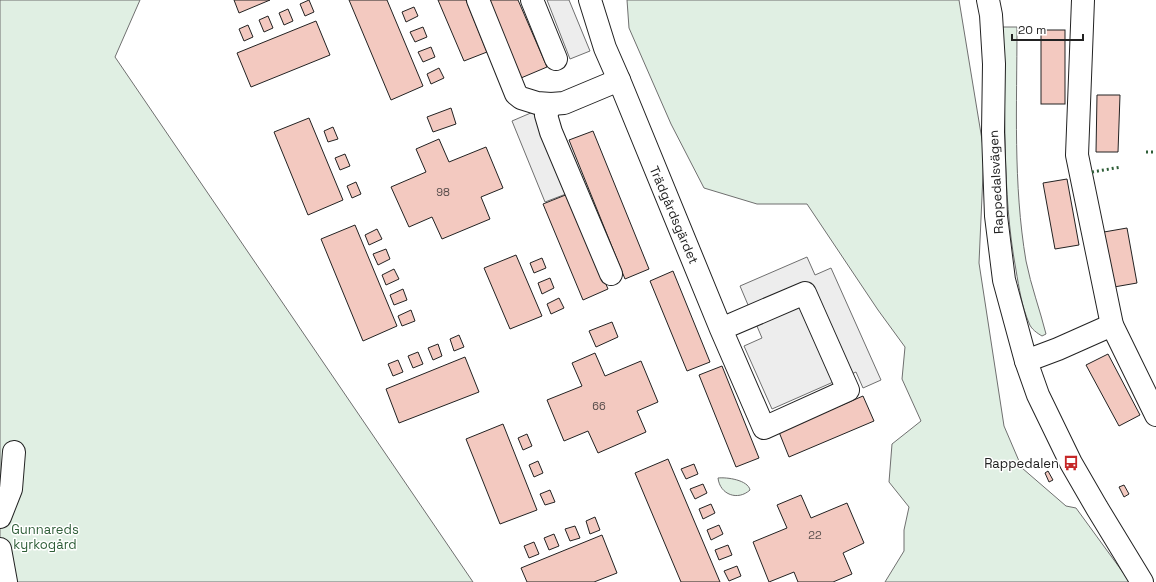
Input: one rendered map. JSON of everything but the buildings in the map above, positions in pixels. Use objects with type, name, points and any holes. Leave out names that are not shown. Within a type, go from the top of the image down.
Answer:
[{"type":"street","points":[[478,0],[516,94],[521,98],[538,103],[564,103],[619,80]]},
{"type":"street","points":[[532,0],[556,59]]},
{"type":"street","name":"Trädgårdsgärdet","points":[[590,0],[605,48],[619,80],[722,329],[764,428],[848,390],[805,293],[722,329]]},
{"type":"street","name":"Rappedalsvägen","points":[[988,0],[991,15],[994,64],[993,132],[996,216],[1004,280],[1026,360],[1038,395],[1071,463],[1142,582]]},
{"type":"street","points":[[1083,0],[1077,155],[1112,326],[1156,415]]},
{"type":"street","points":[[551,104],[546,115],[551,132],[611,274]]},
{"type":"street","points":[[1026,360],[1058,349],[1112,326]]},
{"type":"street","points":[[0,517],[11,489],[14,452]]},
{"type":"street","points":[[0,549],[6,582]]},
{"type":"green space","name":"Gunnareds kyrkogård","points":[[0,0],[140,0],[115,57],[473,582],[0,582]]},
{"type":"green space","points":[[627,0],[959,0],[984,152],[979,263],[1004,426],[1022,468],[1066,506],[1076,508],[1130,582],[885,582],[904,551],[904,530],[909,507],[889,482],[892,444],[921,421],[902,379],[905,347],[878,310],[807,204],[757,204],[704,188],[671,124],[629,28]]},
{"type":"green space","points":[[1002,27],[1017,27],[1017,174],[1019,203],[1026,261],[1046,334],[1042,336],[1031,327],[1024,310],[1011,240],[1006,179]]},
{"type":"green space","points":[[718,478],[727,478],[741,482],[750,490],[735,496],[722,489]]},
{"type":"shaded area","points":[[547,0],[569,0],[590,51],[570,59]]},
{"type":"shaded area","points":[[533,112],[566,194],[545,202],[512,121]]},
{"type":"shaded area","points":[[807,257],[815,275],[831,268],[881,380],[863,388],[856,372],[772,409],[744,346],[762,338],[740,286]]},
{"type":"hedge","points":[[1146,152],[1156,152]]},
{"type":"hedge","points":[[1092,172],[1121,167]]},
{"type":"place","name":"Rappedalen","points":[[1071,463]]}]
